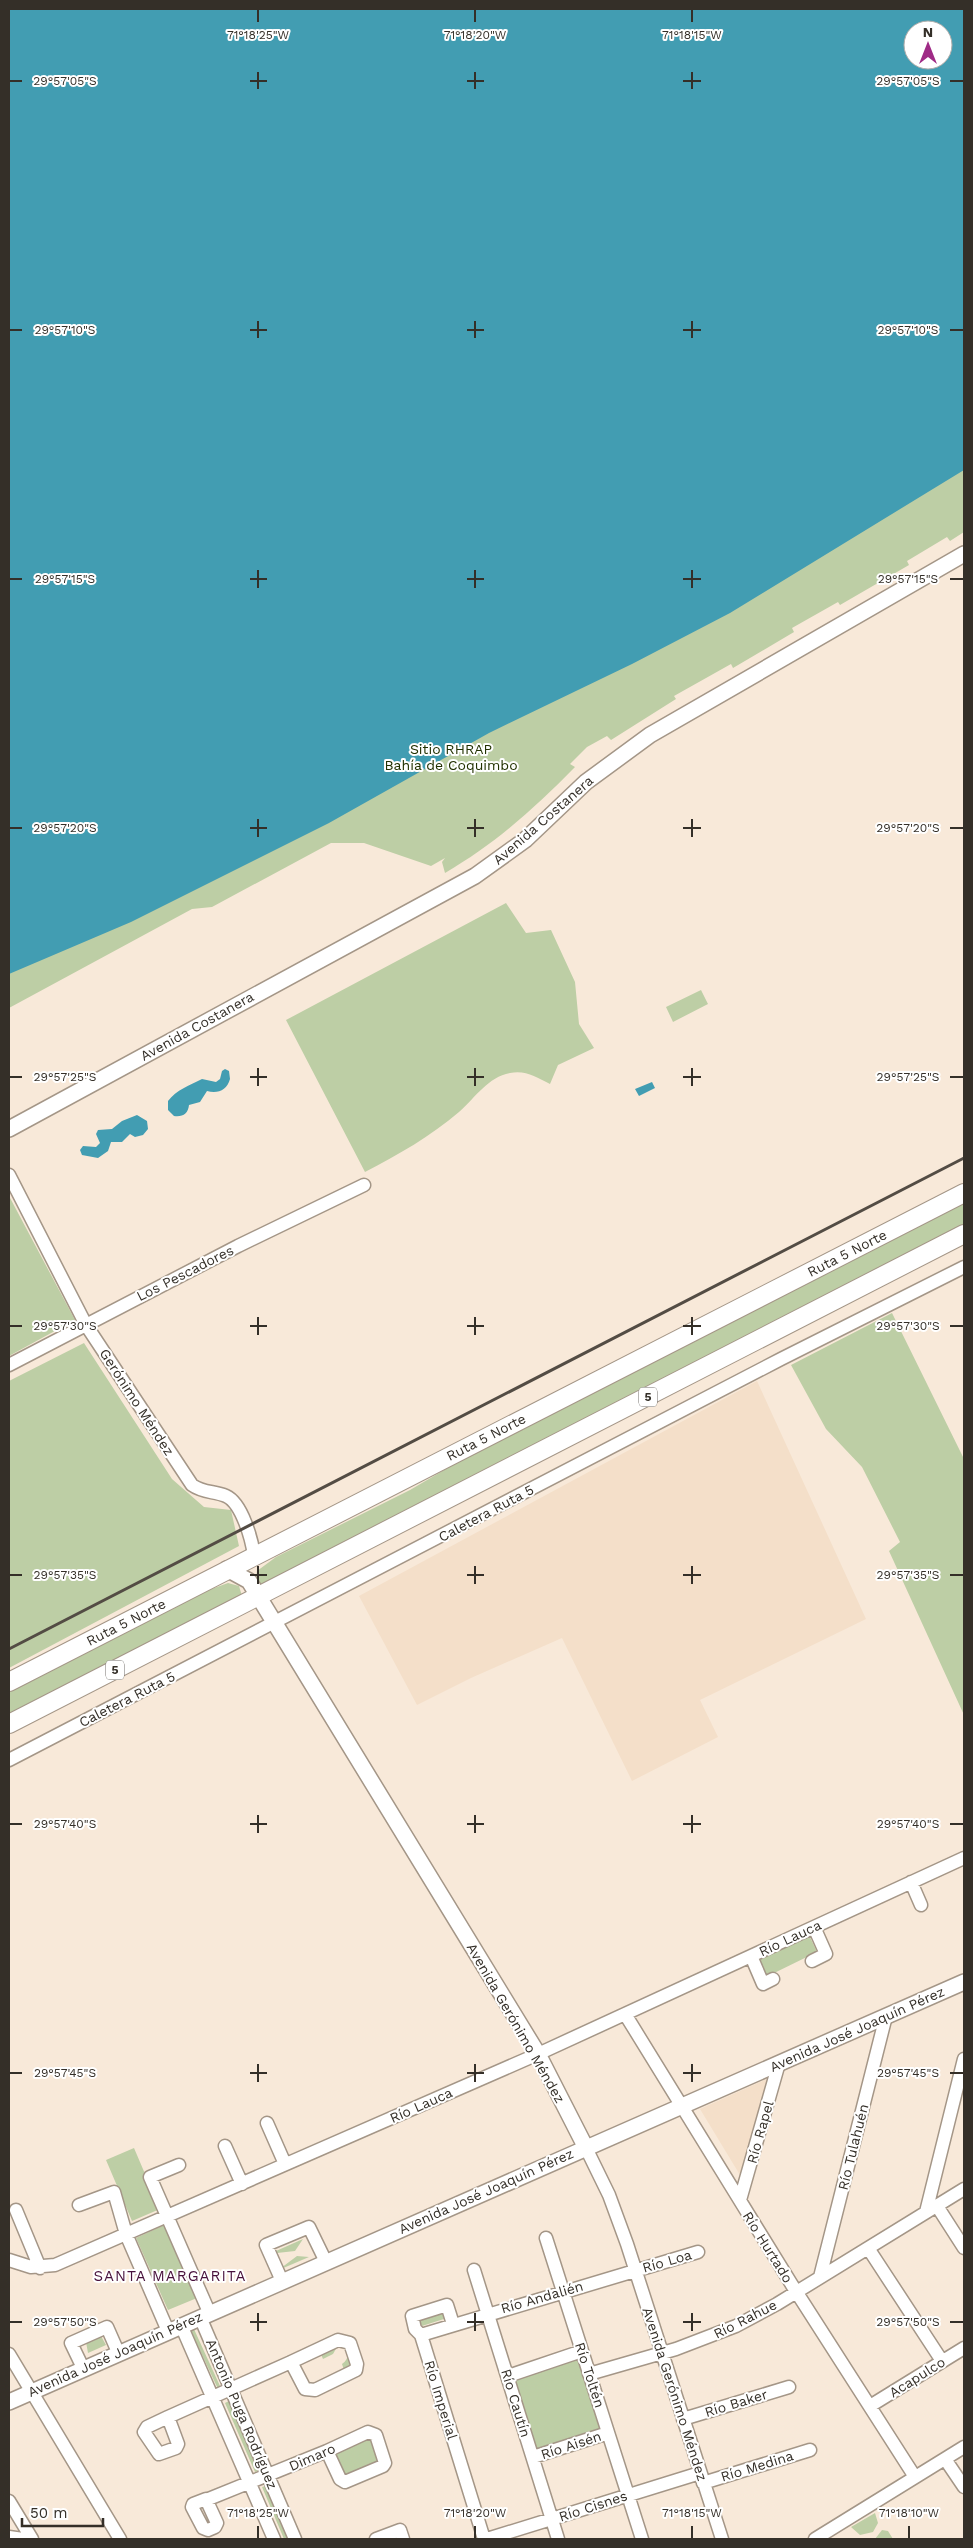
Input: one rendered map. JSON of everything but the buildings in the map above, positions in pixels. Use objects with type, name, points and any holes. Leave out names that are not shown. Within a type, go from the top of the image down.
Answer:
[{"type":"highway","name":"Ruta 5 Norte","points":[[9,1682],[964,1193]]},
{"type":"highway","name":"5","points":[[9,1724],[964,1234]]},
{"type":"main road","name":"Avenida Costanera","points":[[9,1129],[475,876],[525,840],[586,782],[650,735],[964,554]]},
{"type":"main road","name":"Gerónimo Méndez","points":[[249,1581],[254,1556]]},
{"type":"main road","points":[[227,1569],[249,1581],[274,1624]]},
{"type":"main road","name":"Avenida Gerónimo Méndez","points":[[274,1624],[538,2054],[586,2148]]},
{"type":"main road","name":"Avenida José Joaquín Pérez","points":[[9,2402],[118,2352],[964,1982]]},
{"type":"street","name":"Gerónimo Méndez","points":[[9,1175],[86,1325],[192,1485],[207,1492],[224,1495],[234,1502],[252,1540],[254,1556]]},
{"type":"street","name":"Los Pescadores","points":[[9,1365],[238,1246],[364,1185]]},
{"type":"street","name":"Caletera Ruta 5","points":[[9,1760],[781,1359],[964,1267]]},
{"type":"street","name":"Río Lauca","points":[[9,2260],[23,2266],[40,2268],[55,2266],[538,2054],[964,1858]]},
{"type":"street","points":[[911,1882],[921,1905]]},
{"type":"street","points":[[812,1961],[826,1954],[814,1927]]},
{"type":"street","points":[[751,1956],[763,1984],[773,1979]]},
{"type":"street","name":"Río Hurtado","points":[[625,2014],[796,2292],[915,2477]]},
{"type":"street","name":"Río Tulahuén","points":[[820,2278],[886,2016]]},
{"type":"street","points":[[964,2059],[931,2209],[964,2248]]},
{"type":"street","name":"Río Rapel","points":[[740,2200],[779,2063]]},
{"type":"street","points":[[267,2123],[285,2164]]},
{"type":"street","points":[[225,2146],[242,2184]]},
{"type":"street","name":"Avenida Gerónimo Méndez","points":[[586,2148],[612,2203],[722,2539]]},
{"type":"street","name":"Antonio Puga Rodríguez","points":[[179,2165],[150,2177],[205,2315],[231,2389],[295,2539]]},
{"type":"street","name":"Río Rahue","points":[[589,2374],[662,2354],[736,2326],[820,2278],[964,2188]]},
{"type":"street","name":"Antonio Puga Rodríguez","points":[[79,2205],[114,2192],[126,2234],[212,2398],[274,2539]]},
{"type":"street","points":[[16,2210],[40,2268]]},
{"type":"street","points":[[282,2280],[266,2245],[309,2227],[326,2262]]},
{"type":"street","name":"Río Toltén","points":[[546,2238],[642,2539]]},
{"type":"street","points":[[868,2248],[942,2361]]},
{"type":"street","name":"Río Loa","points":[[635,2270],[698,2252]]},
{"type":"street","name":"Río Cautín","points":[[474,2270],[559,2538]]},
{"type":"street","name":"Río Andalién","points":[[421,2335],[635,2270]]},
{"type":"street","name":"Río Imperial","points":[[453,2324],[447,2305],[412,2316],[415,2329],[421,2335],[485,2539]]},
{"type":"street","points":[[83,2368],[72,2343],[107,2327],[118,2352]]},
{"type":"street","points":[[168,2417],[291,2362],[342,2340],[350,2343],[358,2364],[354,2372],[311,2391],[304,2387],[291,2362]]},
{"type":"street","name":"Acapulco","points":[[870,2406],[964,2348]]},
{"type":"street","points":[[508,2376],[582,2351]]},
{"type":"street","points":[[9,2354],[120,2539]]},
{"type":"street","name":"Río Baker","points":[[682,2419],[788,2387]]},
{"type":"street","name":"Dimaro","points":[[206,2500],[327,2451],[368,2432],[376,2434],[386,2459],[383,2466],[345,2482],[340,2479],[327,2451]]},
{"type":"street","name":"Río Aisén","points":[[533,2457],[608,2433]]},
{"type":"street","points":[[815,2539],[964,2447]]},
{"type":"street","name":"Río Medina","points":[[701,2478],[810,2450]]},
{"type":"street","points":[[944,2459],[964,2486]]},
{"type":"street","name":"Río Cisnes","points":[[485,2539],[628,2495],[701,2478]]},
{"type":"street","points":[[9,2501],[32,2539]]},
{"type":"street","name":"Río Toltén","points":[[634,2513],[627,2515],[634,2539]]},
{"type":"street","points":[[376,2539],[400,2530],[403,2539]]},
{"type":"street","points":[[9,2537],[23,2539]]},
{"type":"shaded area","points":[[757,1381],[866,1619],[700,1700],[718,1737],[632,1781],[562,1638],[471,1678],[417,1705],[359,1596]]},
{"type":"shaded area","points":[[769,2078],[743,2180],[700,2109]]},
{"type":"green space","name":"Sitio RHRAP Bahía de Coquimbo","points":[[964,361],[964,532],[950,541],[947,537],[907,561],[909,565],[840,605],[838,602],[792,628],[794,632],[733,668],[731,664],[674,696],[676,699],[611,740],[607,736],[587,747],[570,764],[575,767],[545,797],[498,838],[445,873],[442,862],[445,858],[431,866],[364,843],[331,843],[212,907],[192,909],[9,1008],[9,887]]},
{"type":"green space","points":[[506,903],[526,933],[551,930],[575,982],[579,1024],[594,1048],[558,1065],[550,1084],[521,1072],[502,1075],[489,1083],[459,1112],[426,1137],[365,1172],[286,1020]]},
{"type":"green space","points":[[701,990],[708,1004],[673,1022],[666,1007]]},
{"type":"green space","points":[[9,1196],[75,1320],[9,1356]]},
{"type":"green space","points":[[964,1201],[964,1228],[260,1588],[256,1580],[257,1571],[276,1557],[410,1490],[487,1445]]},
{"type":"green space","points":[[892,1313],[964,1459],[964,1715],[889,1551],[900,1542],[862,1467],[826,1429],[791,1365]]},
{"type":"green space","points":[[84,1343],[172,1479],[204,1507],[231,1510],[239,1546],[9,1668],[9,1381]]},
{"type":"green space","points":[[228,1583],[239,1586],[242,1596],[9,1714],[9,1692],[206,1591]]},
{"type":"green space","points":[[809,1935],[817,1952],[766,1977],[758,1959]]},
{"type":"green space","points":[[134,2148],[160,2209],[132,2221],[106,2160]]},
{"type":"green space","points":[[164,2225],[197,2298],[168,2310],[136,2238]]},
{"type":"green space","points":[[303,2239],[295,2251],[277,2253],[276,2251]]},
{"type":"green space","points":[[297,2256],[309,2257],[281,2269],[281,2268]]},
{"type":"green space","points":[[444,2311],[447,2318],[422,2326],[419,2319]]},
{"type":"green space","points":[[193,2327],[220,2386],[218,2389],[190,2329]]},
{"type":"green space","points":[[101,2336],[106,2345],[88,2353],[86,2342]]},
{"type":"green space","points":[[345,2344],[352,2363],[345,2373],[342,2364],[346,2360],[347,2352],[344,2347],[337,2347],[333,2354],[323,2359],[320,2352]]},
{"type":"green space","points":[[579,2357],[602,2430],[535,2451],[512,2379]]},
{"type":"green space","points":[[229,2401],[258,2471],[255,2472],[225,2403]]},
{"type":"green space","points":[[371,2435],[381,2462],[346,2479],[332,2452]]},
{"type":"green space","points":[[266,2486],[289,2539],[284,2539],[262,2487]]},
{"type":"green space","points":[[875,2513],[878,2523],[873,2532],[860,2535],[851,2527]]},
{"type":"green space","points":[[882,2530],[888,2531],[893,2539],[875,2539]]},
{"type":"water","points":[[9,9],[964,9],[964,470],[730,613],[632,664],[489,733],[329,823],[131,922],[9,974]]},
{"type":"water","points":[[225,1069],[229,1071],[230,1079],[227,1086],[222,1090],[207,1091],[200,1102],[189,1105],[188,1111],[180,1116],[174,1116],[168,1110],[168,1101],[179,1091],[202,1079],[216,1082],[220,1079],[222,1071]]},
{"type":"water","points":[[652,1082],[655,1088],[639,1096],[635,1089]]},
{"type":"water","points":[[137,1115],[147,1121],[148,1129],[143,1135],[135,1137],[130,1134],[122,1142],[111,1142],[108,1151],[98,1158],[82,1155],[80,1150],[83,1146],[96,1147],[100,1143],[96,1134],[98,1130],[112,1129],[122,1121]]},
{"type":"railway","points":[[9,1649],[964,1158]]},
{"type":"district","name":"SANTA MARGARITA","points":[[170,2276]]}]
